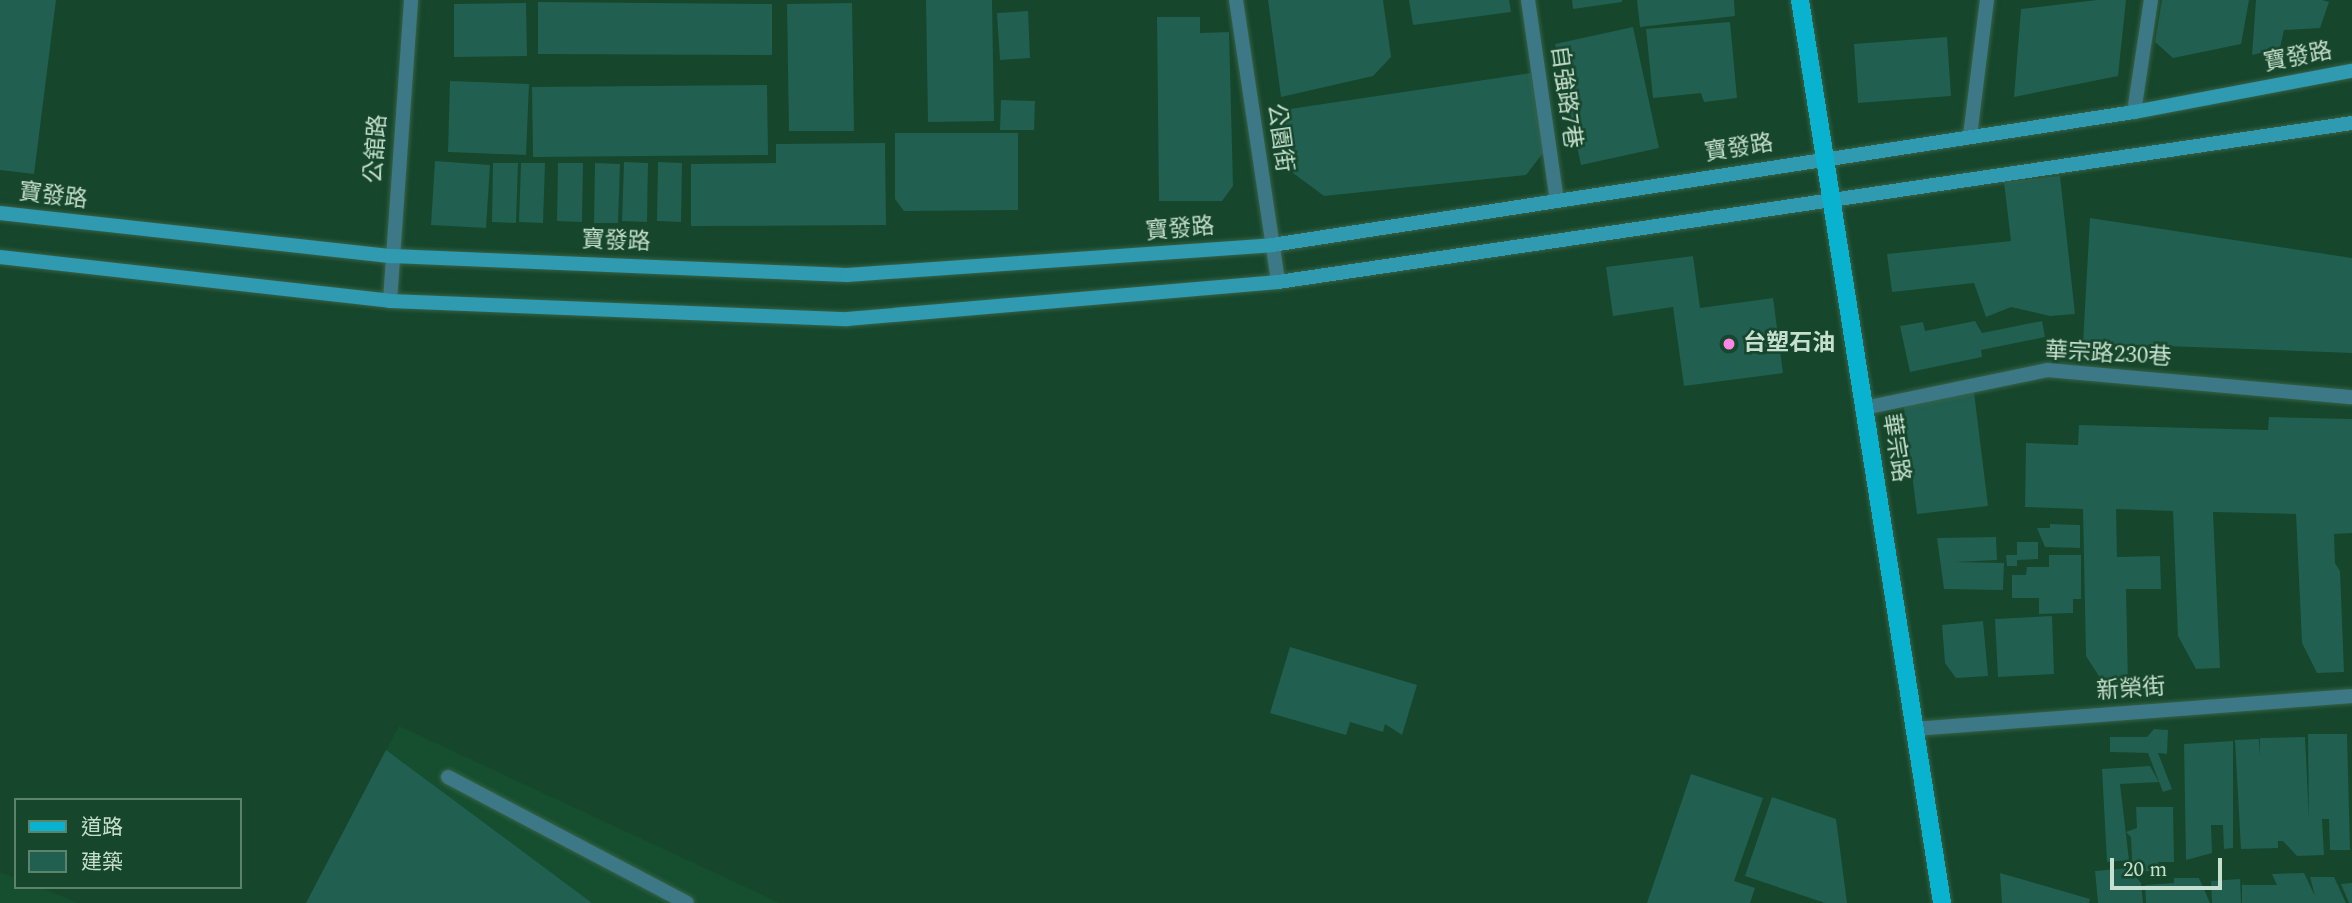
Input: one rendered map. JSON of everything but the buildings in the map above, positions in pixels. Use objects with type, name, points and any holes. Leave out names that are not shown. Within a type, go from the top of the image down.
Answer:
[{"type":"main road","name":"華宗路","points":[[1800,0],[1942,903]]},
{"type":"main road","name":"寶發路","points":[[0,214],[392,256],[847,275],[1272,245],[2134,112],[2352,71]]},
{"type":"main road","points":[[0,257],[390,300],[847,319],[1278,282],[2352,122]]},
{"type":"street","name":"公舘路","points":[[390,300],[411,0]]},
{"type":"street","name":"公園街","points":[[1236,0],[1278,282]]},
{"type":"street","name":"自強路7巷","points":[[1528,0],[1557,201]]},
{"type":"street","points":[[1970,136],[1987,0]]},
{"type":"street","points":[[2134,112],[2151,0]]},
{"type":"street","name":"華宗路230巷","points":[[1864,408],[2048,370],[2352,397]]},
{"type":"street","name":"新榮街","points":[[1914,729],[2352,696]]},
{"type":"street","points":[[448,777],[687,903]]},
{"type":"shaded area","points":[[399,726],[780,903],[306,903]]},
{"type":"shaded area","points":[[0,872],[14,877],[14,889],[44,889],[79,903],[0,903]]},
{"type":"place","name":"台塑石油","points":[[1729,344]]}]
